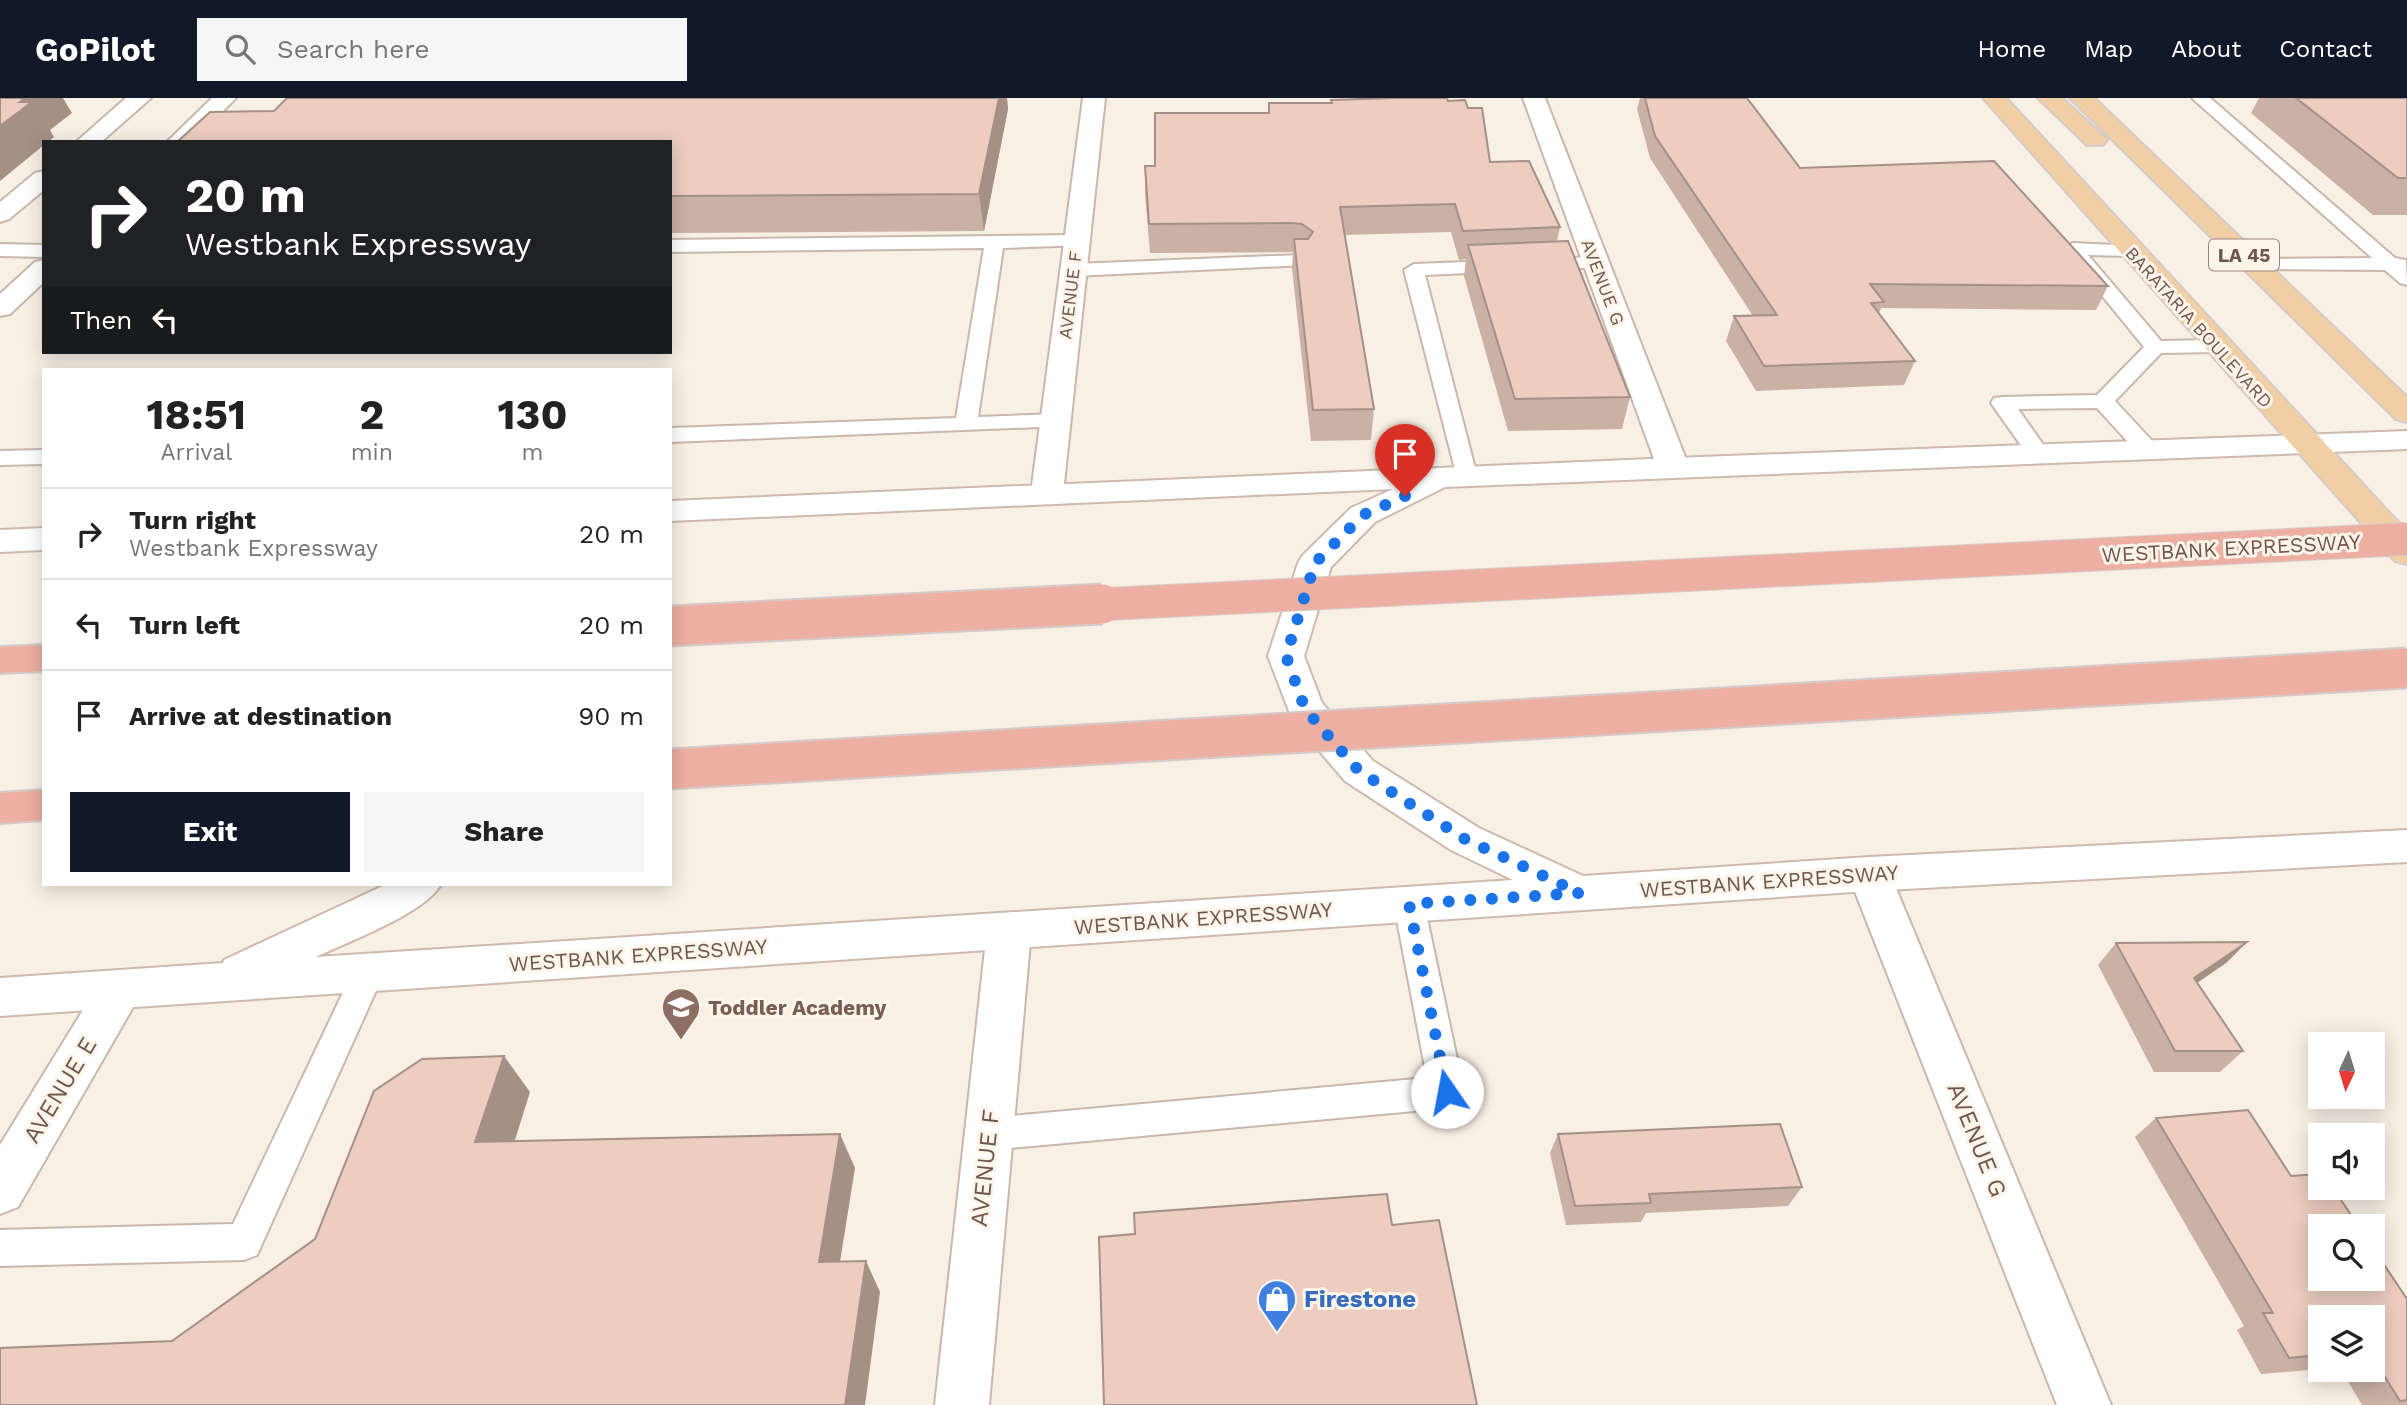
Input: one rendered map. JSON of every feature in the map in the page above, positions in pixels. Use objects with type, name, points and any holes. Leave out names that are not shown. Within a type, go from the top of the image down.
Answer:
[{"type":"highway","name":"WESTBANK EXPRESSWAY","points":[[672,626],[2407,539]]},
{"type":"highway","points":[[0,660],[42,657]]},
{"type":"highway","points":[[672,769],[2407,668]]},
{"type":"highway","points":[[0,808],[42,805]]},
{"type":"main road","points":[[89,140],[140,98]]},
{"type":"main road","points":[[180,140],[225,98]]},
{"type":"main road","name":"AVENUE F","points":[[1047,493],[1094,98]]},
{"type":"main road","name":"AVENUE G","points":[[1534,98],[1673,467]]},
{"type":"main road","name":"BARATARIA BOULEVARD","points":[[1994,98],[2407,554]]},
{"type":"main road","points":[[2049,98],[2159,200],[2204,215]]},
{"type":"main road","name":"LA 45","points":[[2081,98],[2407,413]]},
{"type":"main road","points":[[0,214],[42,180]]},
{"type":"main road","points":[[0,308],[42,270]]},
{"type":"main road","points":[[672,511],[1673,467],[2407,440]]},
{"type":"main road","points":[[1456,476],[1363,515],[1315,563],[1286,656],[1305,709],[1359,771],[1465,839],[1580,893]]},
{"type":"main road","points":[[0,541],[42,539]]},
{"type":"main road","name":"WESTBANK EXPRESSWAY","points":[[0,997],[1869,874],[2407,846]]},
{"type":"main road","name":"AVENUE G","points":[[1869,874],[2084,1405]]},
{"type":"main road","points":[[219,982],[395,900],[418,886]]},
{"type":"main road","name":"AVENUE F","points":[[962,1405],[1009,931]]},
{"type":"main road","name":"AVENUE E","points":[[0,1190],[120,989]]},
{"type":"lane","points":[[2200,98],[2399,264],[2407,279]]},
{"type":"lane","points":[[672,246],[1077,241]]},
{"type":"lane","points":[[966,424],[994,243]]},
{"type":"lane","points":[[2130,250],[2073,249],[2154,346]]},
{"type":"lane","points":[[0,250],[42,251]]},
{"type":"lane","points":[[1074,270],[1299,261]]},
{"type":"lane","points":[[1456,476],[1414,270],[1596,263]]},
{"type":"lane","points":[[2255,265],[2399,264]]},
{"type":"lane","points":[[2038,453],[2002,403],[2103,401],[2154,346],[2217,346]]},
{"type":"lane","points":[[2103,401],[2147,449]]},
{"type":"lane","points":[[672,435],[1056,421]]},
{"type":"lane","points":[[0,458],[42,457]]},
{"type":"lane","points":[[989,1134],[1447,1092],[1409,904]]},
{"type":"lane","points":[[0,1248],[244,1242],[368,973]]},
{"type":"building","points":[[0,98],[25,98],[20,102],[32,102],[0,126]]},
{"type":"building","points":[[287,98],[999,98],[979,194],[672,196],[672,140],[179,140],[210,112],[274,111]]},
{"type":"building","points":[[1645,98],[1747,98],[1800,168],[1994,161],[2108,286],[1870,284],[1884,302],[1871,303],[1915,361],[1764,366],[1734,316],[1777,315],[1655,136]]},
{"type":"building","points":[[2296,98],[2407,98],[2407,178],[2398,178]]},
{"type":"building","points":[[1331,100],[1465,100],[1468,108],[1482,108],[1490,162],[1529,161],[1560,227],[1463,231],[1455,204],[1340,207],[1374,409],[1313,410],[1294,239],[1308,239],[1313,232],[1302,224],[1291,223],[1149,224],[1145,166],[1155,166],[1155,113],[1269,113],[1269,103],[1332,103]]},
{"type":"building","points":[[1568,241],[1630,397],[1515,399],[1468,245]]},
{"type":"building","points":[[2247,942],[2194,978],[2243,1051],[2175,1051],[2116,943]]},
{"type":"building","points":[[504,1056],[475,1142],[840,1134],[819,1262],[866,1261],[845,1405],[0,1405],[0,1348],[172,1341],[315,1239],[374,1091],[422,1059]]},
{"type":"building","points":[[2248,1110],[2291,1176],[2308,1175],[2308,1200],[2341,1200],[2350,1214],[2308,1214],[2308,1291],[2385,1291],[2385,1266],[2407,1299],[2407,1400],[2400,1401],[2385,1377],[2385,1305],[2308,1305],[2308,1356],[2289,1358],[2263,1313],[2273,1313],[2156,1118]]},
{"type":"building","points":[[1780,1124],[1802,1187],[1649,1194],[1651,1203],[1575,1206],[1558,1134]]},
{"type":"building","name":"Firestone","points":[[1387,1194],[1392,1225],[1439,1220],[1477,1405],[1104,1405],[1099,1237],[1135,1234],[1134,1213]]},
{"type":"place","name":"Toddler Academy","points":[[681,1041]]},
{"type":"place","name":"Firestone","points":[[1277,1333]]},
{"type":"route","points":[[1405,496],[1363,515],[1315,563],[1286,656],[1305,709],[1359,771],[1465,839],[1580,893],[1409,904],[1447,1092]]}]
